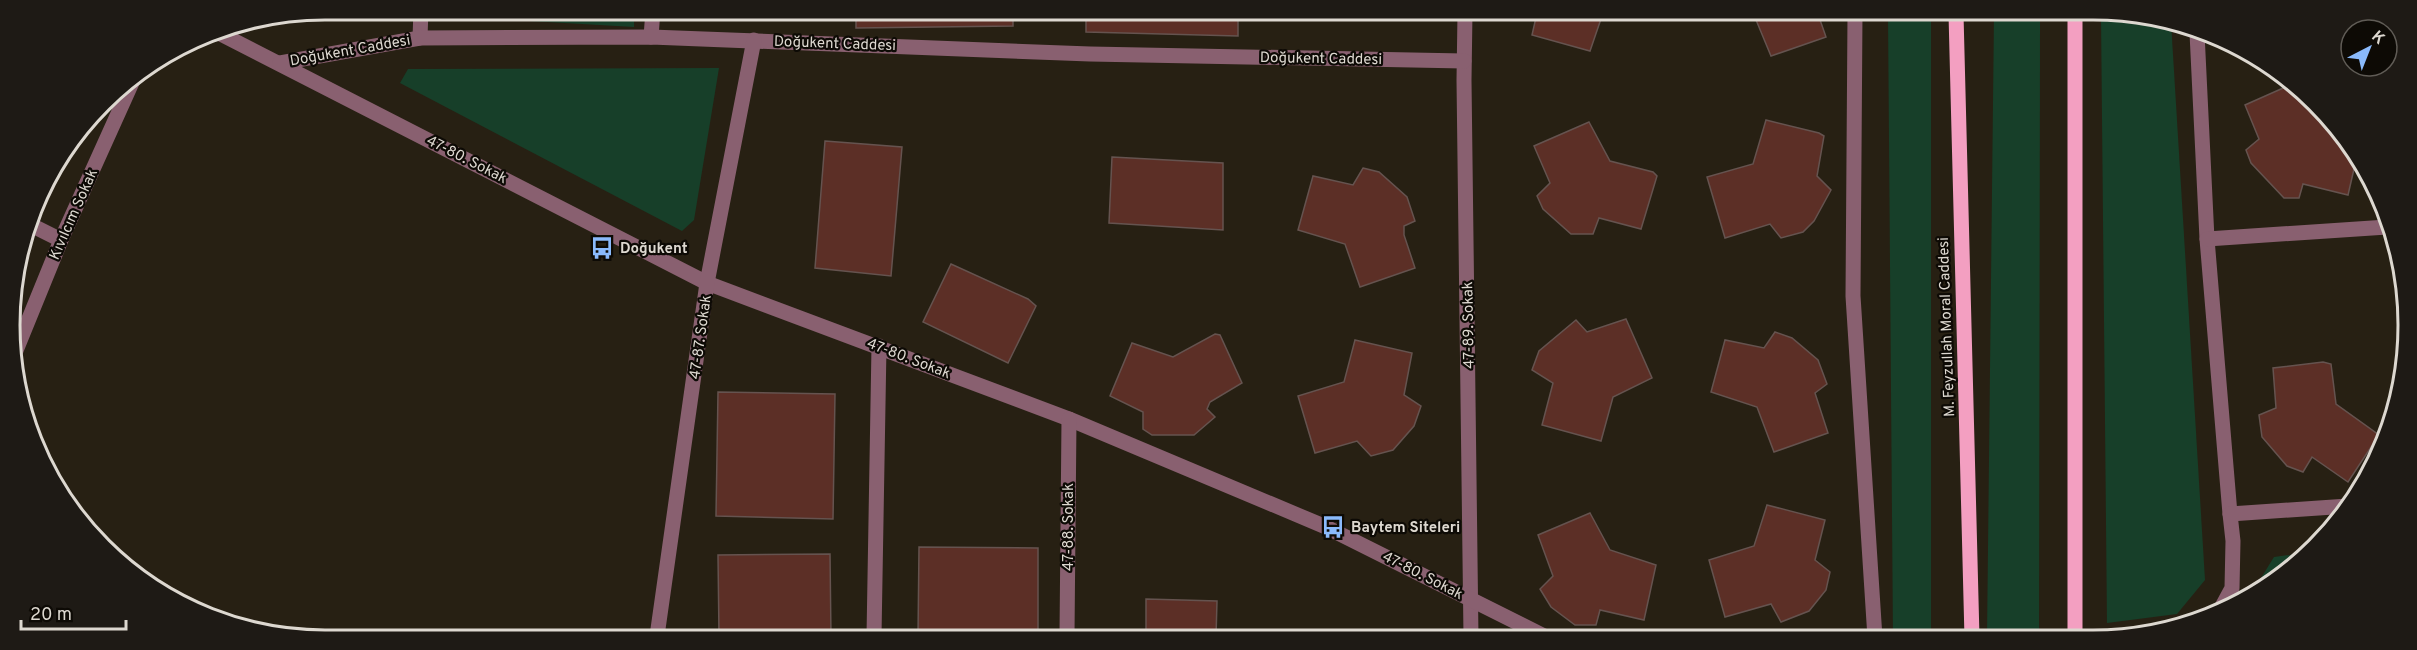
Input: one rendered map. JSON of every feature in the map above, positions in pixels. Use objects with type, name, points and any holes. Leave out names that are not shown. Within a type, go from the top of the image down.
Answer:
[{"type":"main road","name":"M. Feyzullah Moral Caddesi","points":[[1956,20],[1972,630]]},
{"type":"main road","points":[[2075,20],[2075,630]]},
{"type":"street","points":[[420,38],[421,20]]},
{"type":"street","points":[[651,38],[652,20]]},
{"type":"street","name":"47-89. Sokak","points":[[1465,20],[1471,630]]},
{"type":"street","points":[[1855,20],[1853,296],[1874,630]]},
{"type":"street","name":"Doğukent Caddesi","points":[[226,36],[280,63],[420,38],[754,40],[1090,54],[1464,61]]},
{"type":"street","points":[[2197,39],[2207,239],[2234,542],[2232,588],[2226,600]]},
{"type":"street","name":"47-87. Sokak","points":[[658,630],[707,283],[754,40]]},
{"type":"street","name":"47-80. Sokak","points":[[280,63],[707,283],[1069,418],[1326,527],[1532,630]]},
{"type":"street","name":"Kıvılcım Sokak","points":[[20,341],[61,240],[128,92]]},
{"type":"street","points":[[36,227],[61,240]]},
{"type":"street","points":[[2207,239],[2381,227]]},
{"type":"street","points":[[874,630],[879,346]]},
{"type":"street","name":"47-88. Sokak","points":[[1067,630],[1069,418]]},
{"type":"street","points":[[2230,514],[2337,507]]},
{"type":"green space","points":[[511,20],[634,20],[634,27]]},
{"type":"green space","points":[[1888,20],[1931,20],[1931,630],[1893,630]]},
{"type":"green space","points":[[1994,20],[2040,20],[2039,630],[1987,630]]},
{"type":"green space","points":[[2101,20],[2132,22],[2171,30],[2205,580],[2177,614],[2107,623]]},
{"type":"green space","points":[[719,68],[694,220],[682,231],[400,83],[408,69]]},
{"type":"green space","points":[[2294,554],[2259,581],[2274,557]]},
{"type":"building","points":[[856,20],[1013,20],[1013,26],[856,28]]},
{"type":"building","points":[[1086,20],[1238,20],[1238,36],[1086,32]]},
{"type":"building","points":[[1535,20],[1601,20],[1590,51],[1532,35]]},
{"type":"building","points":[[1756,20],[1820,20],[1826,37],[1771,56]]},
{"type":"building","points":[[2284,88],[2293,95],[2322,124],[2354,168],[2348,195],[2303,184],[2299,198],[2284,198],[2251,163],[2246,150],[2259,139],[2245,105]]},
{"type":"building","points":[[1766,120],[1824,136],[1817,176],[1831,190],[1814,221],[1803,232],[1781,238],[1770,224],[1725,238],[1707,177],[1753,164]]},
{"type":"building","points":[[1589,122],[1610,161],[1653,172],[1657,176],[1641,229],[1599,218],[1593,234],[1571,234],[1543,209],[1537,196],[1550,183],[1534,146]]},
{"type":"building","points":[[825,141],[902,147],[891,276],[815,268]]},
{"type":"building","points":[[1112,157],[1223,163],[1223,230],[1109,223]]},
{"type":"building","points":[[1363,168],[1379,172],[1407,197],[1415,221],[1404,226],[1404,235],[1415,268],[1360,287],[1345,244],[1298,230],[1313,176],[1353,185]]},
{"type":"building","points":[[951,264],[1028,299],[1036,306],[1008,363],[923,322]]},
{"type":"building","points":[[1626,319],[1652,378],[1613,397],[1601,441],[1542,425],[1553,383],[1532,370],[1539,351],[1576,320],[1587,332]]},
{"type":"building","points":[[1775,332],[1792,338],[1818,360],[1827,384],[1815,393],[1828,433],[1774,452],[1757,407],[1711,392],[1725,340],[1764,348]]},
{"type":"building","points":[[1215,334],[1220,335],[1242,383],[1210,402],[1207,409],[1215,417],[1194,435],[1152,435],[1143,429],[1143,412],[1110,396],[1132,343],[1173,357]]},
{"type":"building","points":[[1355,340],[1412,353],[1404,395],[1421,406],[1414,426],[1393,450],[1371,456],[1357,441],[1315,453],[1298,396],[1344,382]]},
{"type":"building","points":[[2323,362],[2331,364],[2336,404],[2377,434],[2373,444],[2348,482],[2312,457],[2303,472],[2287,466],[2262,437],[2259,415],[2276,408],[2273,368]]},
{"type":"building","points":[[718,392],[835,394],[833,519],[716,516]]},
{"type":"building","points":[[1767,505],[1825,520],[1815,560],[1830,572],[1826,590],[1809,611],[1781,622],[1771,604],[1725,617],[1709,560],[1754,546]]},
{"type":"building","points":[[1590,513],[1610,550],[1656,565],[1644,620],[1600,610],[1596,625],[1575,625],[1551,607],[1540,589],[1553,576],[1538,535]]},
{"type":"building","points":[[919,547],[1038,548],[1038,630],[918,630]]},
{"type":"building","points":[[830,554],[831,630],[719,630],[718,555]]},
{"type":"building","points":[[1146,599],[1217,601],[1216,630],[1146,630]]},
{"type":"place","name":"Doğukent","points":[[602,248]]},
{"type":"place","name":"Baytem Siteleri","points":[[1333,527]]}]
